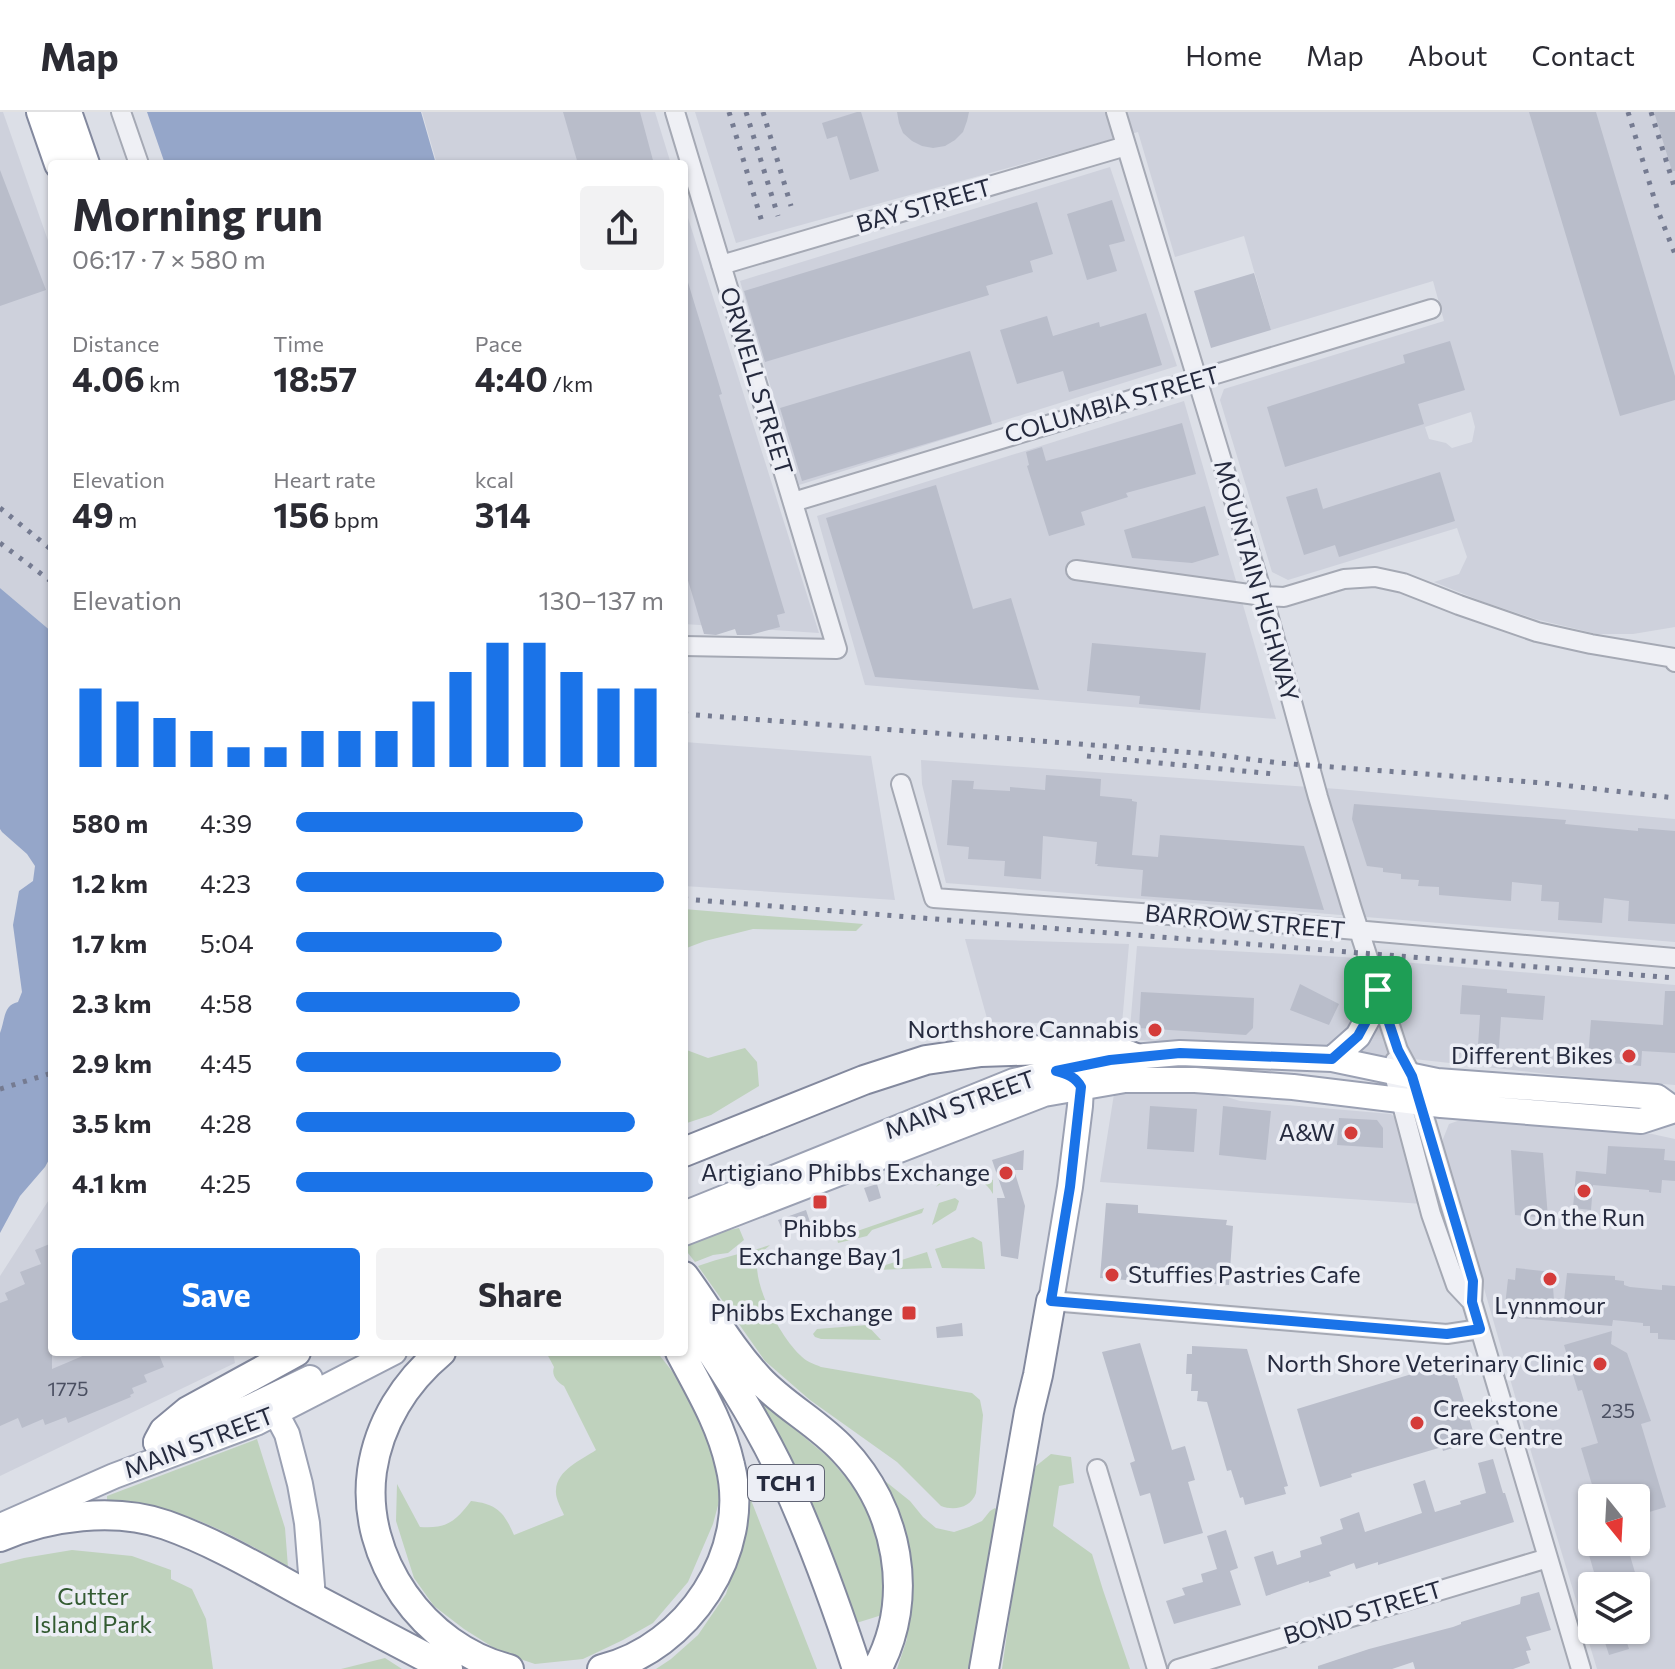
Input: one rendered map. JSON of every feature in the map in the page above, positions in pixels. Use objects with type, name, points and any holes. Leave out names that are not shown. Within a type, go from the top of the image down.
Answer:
[{"type":"highway","points":[[41,112],[58,160]]},
{"type":"highway","points":[[67,112],[84,160]]},
{"type":"highway","points":[[688,1150],[864,1080],[926,1060],[981,1052],[1110,1048],[1133,1057]]},
{"type":"highway","points":[[689,1294],[777,1397],[843,1449],[881,1503],[895,1548],[898,1571],[898,1595],[882,1656]]},
{"type":"highway","name":"TCH 1","points":[[689,1294],[734,1388],[784,1479],[824,1574],[857,1669]]},
{"type":"highway","points":[[984,1669],[1051,1301]]},
{"type":"highway","name":"TCH 1","points":[[688,1353],[718,1398],[767,1487],[806,1581],[836,1669]]},
{"type":"highway","points":[[158,1442],[164,1431],[188,1411],[289,1356]]},
{"type":"highway","points":[[436,1356],[410,1382],[384,1427],[372,1473],[374,1520],[389,1569],[401,1590],[431,1627],[474,1657],[509,1669]]},
{"type":"highway","points":[[602,1669],[634,1658],[677,1627],[707,1591],[727,1547],[734,1506],[731,1466],[718,1427],[682,1356]]},
{"type":"highway","points":[[0,1537],[36,1523],[66,1518],[131,1518],[163,1524],[193,1536],[448,1669]]},
{"type":"main road","points":[[1332,1059],[1358,1036],[1378,990]]},
{"type":"main road","name":"MAIN STREET","points":[[688,1212],[1014,1081],[1133,1057],[1180,1053],[1332,1059],[1401,1066],[1437,1081],[1657,1097],[1675,1110]]},
{"type":"main road","points":[[1051,1301],[1070,1187],[1081,1087],[1071,1076],[1056,1071]]},
{"type":"main road","name":"MAIN STREET","points":[[688,1231],[1044,1094],[1125,1080],[1195,1080],[1293,1087],[1411,1102],[1641,1121],[1675,1110]]},
{"type":"main road","name":"MAIN STREET","points":[[0,1526],[114,1476],[250,1426],[272,1406],[353,1356]]},
{"type":"main road","name":"MAIN STREET","points":[[0,1511],[158,1442],[272,1406],[385,1356]]},
{"type":"main road","points":[[272,1406],[287,1434],[300,1484],[307,1523],[313,1598]]},
{"type":"street","points":[[121,112],[138,160]]},
{"type":"street","name":"ORWELL STREET","points":[[675,112],[837,649],[688,646]]},
{"type":"street","name":"MOUNTAIN HIGHWAY","points":[[1116,112],[1263,596],[1318,797],[1401,1066],[1411,1102],[1431,1214],[1456,1285],[1472,1302],[1581,1669]]},
{"type":"street","name":"BAY STREET","points":[[721,265],[1126,146]]},
{"type":"street","name":"COLUMBIA STREET","points":[[793,502],[1431,309]]},
{"type":"street","points":[[1076,570],[1284,597],[1344,579],[1375,577],[1403,583],[1537,632],[1674,660]]},
{"type":"street","name":"BARROW STREET","points":[[901,784],[934,898],[1675,958]]},
{"type":"street","points":[[1051,1301],[1447,1334],[1480,1329]]},
{"type":"street","points":[[1097,1469],[1157,1669]]},
{"type":"street","name":"BOND STREET","points":[[1178,1669],[1548,1558]]},
{"type":"shaded area","points":[[0,112],[3,112],[48,241],[48,629],[0,588]]},
{"type":"shaded area","points":[[422,112],[655,112],[670,160],[436,160]]},
{"type":"shaded area","points":[[695,112],[1675,112],[1675,627],[1633,634],[1597,634],[1535,619],[1434,582],[1459,574],[1467,557],[1457,528],[1288,580],[1272,572],[1220,400],[1224,389],[1444,321],[1433,281],[1271,330],[1244,236],[1175,257],[1138,132],[736,243]],"holes":[[[1471,412],[1475,427],[1472,442],[1452,448],[1446,443],[1429,439],[1425,427]]]},
{"type":"shaded area","points":[[1110,167],[1177,366],[799,485],[740,281]]},
{"type":"shaded area","points":[[688,218],[819,633],[688,624]]},
{"type":"shaded area","points":[[1184,401],[1276,719],[865,685],[817,516]]},
{"type":"shaded area","points":[[688,742],[871,756],[895,900],[688,886]]},
{"type":"shaded area","points":[[921,760],[1338,789],[1675,819],[1675,942],[946,883],[922,784]]},
{"type":"shaded area","points":[[965,939],[1129,944],[1122,1024],[988,1022]]},
{"type":"shaded area","points":[[1137,946],[1343,957],[1675,985],[1675,1085],[1297,1046],[1129,1040]]},
{"type":"shaded area","points":[[1143,1090],[1214,1093],[1240,1101],[1391,1114],[1398,1120],[1423,1204],[1100,1182],[1114,1094]]},
{"type":"shaded area","points":[[1466,1118],[1652,1134],[1675,1139],[1675,1669],[1597,1669],[1589,1644],[1650,1644],[1650,1572],[1578,1572],[1578,1606],[1443,1139],[1449,1124]]},
{"type":"shaded area","points":[[48,1201],[48,1356],[234,1356],[235,1363],[0,1476],[0,1276]]},
{"type":"green space","points":[[688,909],[863,924],[856,931],[753,929],[688,947]]},
{"type":"green space","points":[[745,1048],[757,1062],[759,1086],[711,1115],[688,1123],[688,1050],[708,1058]]},
{"type":"green space","points":[[960,1169],[974,1171],[993,1180],[993,1194],[981,1181],[967,1177],[951,1179],[936,1187],[948,1172]]},
{"type":"green space","points":[[955,1198],[959,1201],[956,1210],[932,1225],[939,1203]]},
{"type":"green space","points":[[924,1208],[922,1213],[872,1230],[867,1236],[838,1243],[837,1238]]},
{"type":"green space","points":[[739,1228],[744,1240],[728,1253],[695,1262],[688,1253],[688,1242],[701,1236]]},
{"type":"green space","points":[[973,1237],[982,1242],[985,1269],[942,1268],[935,1249]]},
{"type":"green space","points":[[770,1245],[757,1263],[761,1288],[778,1326],[804,1359],[821,1367],[972,1393],[980,1400],[983,1415],[976,1493],[970,1502],[956,1508],[941,1506],[897,1462],[810,1400],[765,1361],[698,1266]]},
{"type":"green space","points":[[927,1252],[932,1268],[876,1270],[876,1268]]},
{"type":"green space","points":[[867,1325],[881,1340],[821,1339],[813,1334],[817,1329]]},
{"type":"green space","points":[[548,1356],[660,1356],[679,1380],[703,1423],[718,1467],[720,1498],[713,1524],[688,1582],[653,1623],[583,1659],[535,1664],[502,1653],[434,1606],[414,1578],[396,1521],[397,1484],[420,1527],[437,1527],[450,1522],[471,1501],[498,1510],[514,1535],[564,1515],[556,1496],[557,1483],[571,1466],[596,1450],[564,1386],[555,1378]]},
{"type":"green space","points":[[746,1388],[829,1458],[858,1492],[875,1526],[887,1567],[882,1615],[850,1625]]},
{"type":"green space","points":[[257,1439],[285,1528],[288,1567],[227,1534],[179,1513],[107,1504],[107,1496]]},
{"type":"green space","points":[[1051,1454],[1071,1457],[1074,1483],[1059,1486],[1053,1526],[1092,1554],[1130,1669],[1002,1669],[1025,1506],[1036,1466]]},
{"type":"green space","points":[[865,1465],[910,1501],[936,1528],[954,1532],[982,1521],[995,1508],[1000,1513],[974,1669],[897,1669],[907,1639],[907,1571]]},
{"type":"green space","points":[[744,1482],[817,1669],[656,1669],[698,1635],[726,1594],[747,1527]]},
{"type":"green space","name":"Cutter Island Park","points":[[72,1550],[132,1556],[171,1570],[171,1579],[192,1589],[206,1619],[213,1669],[0,1669],[0,1564]]},
{"type":"green space","points":[[385,1658],[402,1669],[341,1669]]},
{"type":"water","points":[[147,112],[421,112],[435,160],[164,160]]},
{"type":"water","points":[[0,588],[48,629],[48,1161],[20,1196],[0,1233],[0,1033],[7,1010],[18,1002],[22,992],[13,925],[19,891],[33,881],[35,866],[27,854],[0,829]]},
{"type":"building","points":[[563,112],[640,112],[653,160],[577,160]]},
{"type":"building","points":[[861,112],[879,171],[850,180],[837,136],[827,139],[822,123]]},
{"type":"building","points":[[897,112],[969,112],[963,132],[955,140],[933,148],[912,141],[903,133]]},
{"type":"building","points":[[1529,112],[1596,112],[1675,376],[1675,400],[1620,416]]},
{"type":"building","points":[[1654,112],[1675,112],[1675,171],[1672,171]]},
{"type":"building","points":[[0,170],[46,290],[0,306]]},
{"type":"building","points":[[1112,200],[1125,241],[1109,245],[1117,271],[1087,280],[1067,214]]},
{"type":"building","points":[[1037,202],[1053,254],[1030,261],[1033,272],[986,286],[989,295],[765,362],[744,291]]},
{"type":"building","points":[[1254,273],[1271,330],[1211,348],[1194,291]]},
{"type":"building","points":[[688,282],[785,613],[777,615],[780,627],[750,635],[737,635],[735,629],[716,635],[704,634],[688,580]]},
{"type":"building","points":[[1146,313],[1162,365],[1069,392],[1063,371],[1017,384],[1000,330],[1047,316],[1053,336],[1099,322],[1100,327]]},
{"type":"building","points":[[1450,341],[1465,390],[1418,404],[1424,424],[1285,467],[1267,407],[1405,363],[1403,355]]},
{"type":"building","points":[[970,351],[992,424],[802,481],[780,408]]},
{"type":"building","points":[[1182,423],[1196,474],[1126,493],[1128,497],[1081,512],[1085,525],[1049,536],[1027,466],[1026,452],[1042,447],[1046,461]]},
{"type":"building","points":[[1440,472],[1455,521],[1339,557],[1335,545],[1304,555],[1286,497],[1317,488],[1323,509]]},
{"type":"building","points":[[936,485],[973,609],[1011,598],[1039,690],[875,677],[826,518]]},
{"type":"building","points":[[1205,506],[1219,555],[1192,563],[1132,558],[1124,530]]},
{"type":"building","points":[[1092,643],[1206,653],[1200,710],[1139,704],[1140,696],[1087,691]]},
{"type":"building","points":[[1046,775],[1101,779],[1100,796],[1137,802],[1132,855],[1158,857],[1160,835],[1304,846],[1324,910],[1141,896],[1143,870],[1097,866],[1097,842],[1043,836],[1041,879],[1004,876],[1005,861],[968,859],[969,847],[947,845],[952,780],[974,781],[973,789],[1010,791],[1010,787],[1045,790]]},
{"type":"building","points":[[1354,804],[1566,820],[1565,824],[1638,831],[1638,828],[1675,831],[1675,924],[1628,921],[1629,901],[1604,898],[1602,923],[1558,920],[1559,902],[1541,901],[1542,885],[1512,882],[1511,901],[1439,895],[1439,887],[1418,886],[1419,880],[1401,879],[1401,874],[1367,866],[1352,819]]},
{"type":"building","points":[[1300,984],[1339,1004],[1329,1025],[1290,1010]]},
{"type":"building","points":[[1462,985],[1545,996],[1543,1020],[1501,1017],[1498,1062],[1477,1061],[1480,1015],[1460,1014]]},
{"type":"building","points":[[1665,991],[1675,991],[1675,1053],[1642,1051],[1641,1066],[1588,1058],[1591,1020],[1663,1025]]},
{"type":"building","points":[[1141,992],[1254,998],[1253,1028],[1246,1035],[1139,1028]]},
{"type":"building","points":[[1150,1106],[1197,1109],[1194,1152],[1147,1149]]},
{"type":"building","points":[[1223,1106],[1271,1111],[1266,1160],[1219,1155]]},
{"type":"building","points":[[1339,1118],[1377,1120],[1383,1128],[1383,1148],[1337,1145]]},
{"type":"building","points":[[1608,1146],[1665,1149],[1664,1160],[1675,1161],[1675,1181],[1662,1180],[1661,1193],[1593,1185],[1591,1210],[1573,1208],[1576,1171],[1606,1174]]},
{"type":"building","points":[[1024,1150],[1023,1170],[1014,1170],[1025,1206],[1018,1259],[1001,1256],[997,1198],[1005,1198],[992,1160]]},
{"type":"building","points":[[1511,1150],[1543,1153],[1548,1218],[1515,1215]]},
{"type":"building","points":[[877,1184],[881,1198],[869,1202],[864,1188]]},
{"type":"building","points":[[1106,1203],[1138,1205],[1138,1213],[1227,1220],[1226,1225],[1233,1226],[1229,1285],[1100,1278]]},
{"type":"building","points":[[806,1210],[811,1225],[784,1234],[778,1220]]},
{"type":"building","points":[[48,1245],[48,1356],[52,1356],[52,1369],[83,1356],[160,1356],[164,1367],[144,1375],[147,1382],[132,1388],[134,1393],[131,1397],[68,1423],[66,1417],[45,1425],[43,1419],[22,1428],[18,1418],[0,1426],[0,1303],[8,1300],[5,1293],[25,1284],[20,1272],[41,1264],[35,1250]]},
{"type":"building","points":[[1516,1268],[1552,1272],[1554,1301],[1564,1301],[1567,1273],[1615,1276],[1615,1280],[1624,1281],[1624,1285],[1630,1287],[1662,1290],[1662,1285],[1675,1286],[1675,1340],[1658,1339],[1658,1333],[1650,1333],[1650,1326],[1643,1326],[1643,1323],[1613,1320],[1612,1326],[1519,1318],[1519,1315],[1513,1315],[1513,1307],[1505,1306],[1508,1279],[1515,1280]]},
{"type":"building","points":[[962,1323],[963,1336],[937,1338],[936,1327]]},
{"type":"building","points":[[1612,1331],[1611,1344],[1627,1353],[1651,1421],[1641,1424],[1666,1507],[1650,1512],[1650,1484],[1592,1484],[1581,1448],[1598,1443],[1564,1345]]},
{"type":"building","points":[[1140,1343],[1172,1450],[1185,1446],[1195,1480],[1188,1482],[1203,1533],[1164,1544],[1150,1493],[1140,1496],[1130,1463],[1135,1461],[1102,1352]]},
{"type":"building","points":[[1192,1346],[1247,1349],[1288,1486],[1284,1487],[1286,1494],[1245,1505],[1243,1497],[1240,1498],[1231,1470],[1227,1471],[1207,1402],[1197,1401],[1198,1391],[1191,1391],[1192,1374],[1186,1374],[1187,1354],[1192,1354]]},
{"type":"building","name":"Creekstone Care Centre","points":[[1451,1362],[1476,1441],[1443,1451],[1442,1447],[1351,1474],[1352,1477],[1320,1487],[1297,1409]]},
{"type":"building","points":[[1493,1459],[1514,1522],[1378,1565],[1378,1562],[1356,1569],[1354,1563],[1329,1572],[1331,1576],[1266,1596],[1254,1557],[1273,1551],[1277,1565],[1301,1557],[1300,1551],[1322,1544],[1320,1537],[1343,1529],[1340,1519],[1359,1512],[1365,1532],[1422,1513],[1413,1484],[1425,1480],[1435,1512],[1461,1504],[1460,1501],[1486,1493],[1478,1463]]},
{"type":"building","points":[[1226,1530],[1238,1568],[1230,1571],[1241,1605],[1174,1624],[1166,1601],[1185,1595],[1182,1588],[1203,1582],[1201,1574],[1217,1569],[1207,1536]]},
{"type":"building","points":[[1589,1556],[1630,1556],[1635,1572],[1594,1572]]},
{"type":"building","points":[[1539,1592],[1551,1630],[1526,1637],[1531,1650],[1526,1651],[1530,1663],[1513,1669],[1415,1669],[1413,1662],[1392,1669],[1318,1669],[1318,1666],[1369,1649],[1453,1627],[1520,1604],[1521,1597]]},
{"type":"building","points":[[1605,1644],[1627,1644],[1629,1649],[1609,1655]]},
{"type":"railway","points":[[729,112],[762,222]]},
{"type":"railway","points":[[746,112],[778,216]]},
{"type":"railway","points":[[763,112],[791,206]]},
{"type":"railway","points":[[1628,112],[1658,211],[1675,254]]},
{"type":"railway","points":[[1651,112],[1675,189]]},
{"type":"railway","points":[[0,508],[48,547]]},
{"type":"railway","points":[[0,543],[48,579]]},
{"type":"railway","points":[[688,714],[1211,754],[1279,763],[1544,783],[1675,798]]},
{"type":"railway","points":[[1087,756],[1274,774]]},
{"type":"railway","points":[[688,899],[1675,978]]},
{"type":"railway","points":[[0,1089],[48,1074]]},
{"type":"place","name":"Northshore Cannabis","points":[[1155,1030]]},
{"type":"place","name":"Different Bikes","points":[[1629,1056]]},
{"type":"place","name":"A&W","points":[[1351,1133]]},
{"type":"place","name":"Artigiano Phibbs Exchange","points":[[1006,1173]]},
{"type":"place","name":"On the Run","points":[[1584,1191]]},
{"type":"place","name":"Phibbs Exchange Bay 1","points":[[820,1202]]},
{"type":"place","name":"Stuffies Pastries Cafe","points":[[1112,1275]]},
{"type":"place","name":"Lynnmour","points":[[1550,1279]]},
{"type":"place","name":"Phibbs Exchange","points":[[909,1313]]},
{"type":"place","name":"North Shore Veterinary Clinic","points":[[1600,1364]]},
{"type":"place","name":"Creekstone Care Centre","points":[[1417,1423]]},
{"type":"route","points":[[1378,990],[1398,1050],[1412,1076],[1473,1281],[1472,1302],[1480,1329],[1447,1334],[1051,1301],[1070,1187],[1081,1087],[1071,1076],[1056,1071],[1110,1060],[1180,1053],[1332,1059],[1358,1036],[1378,990]]}]
